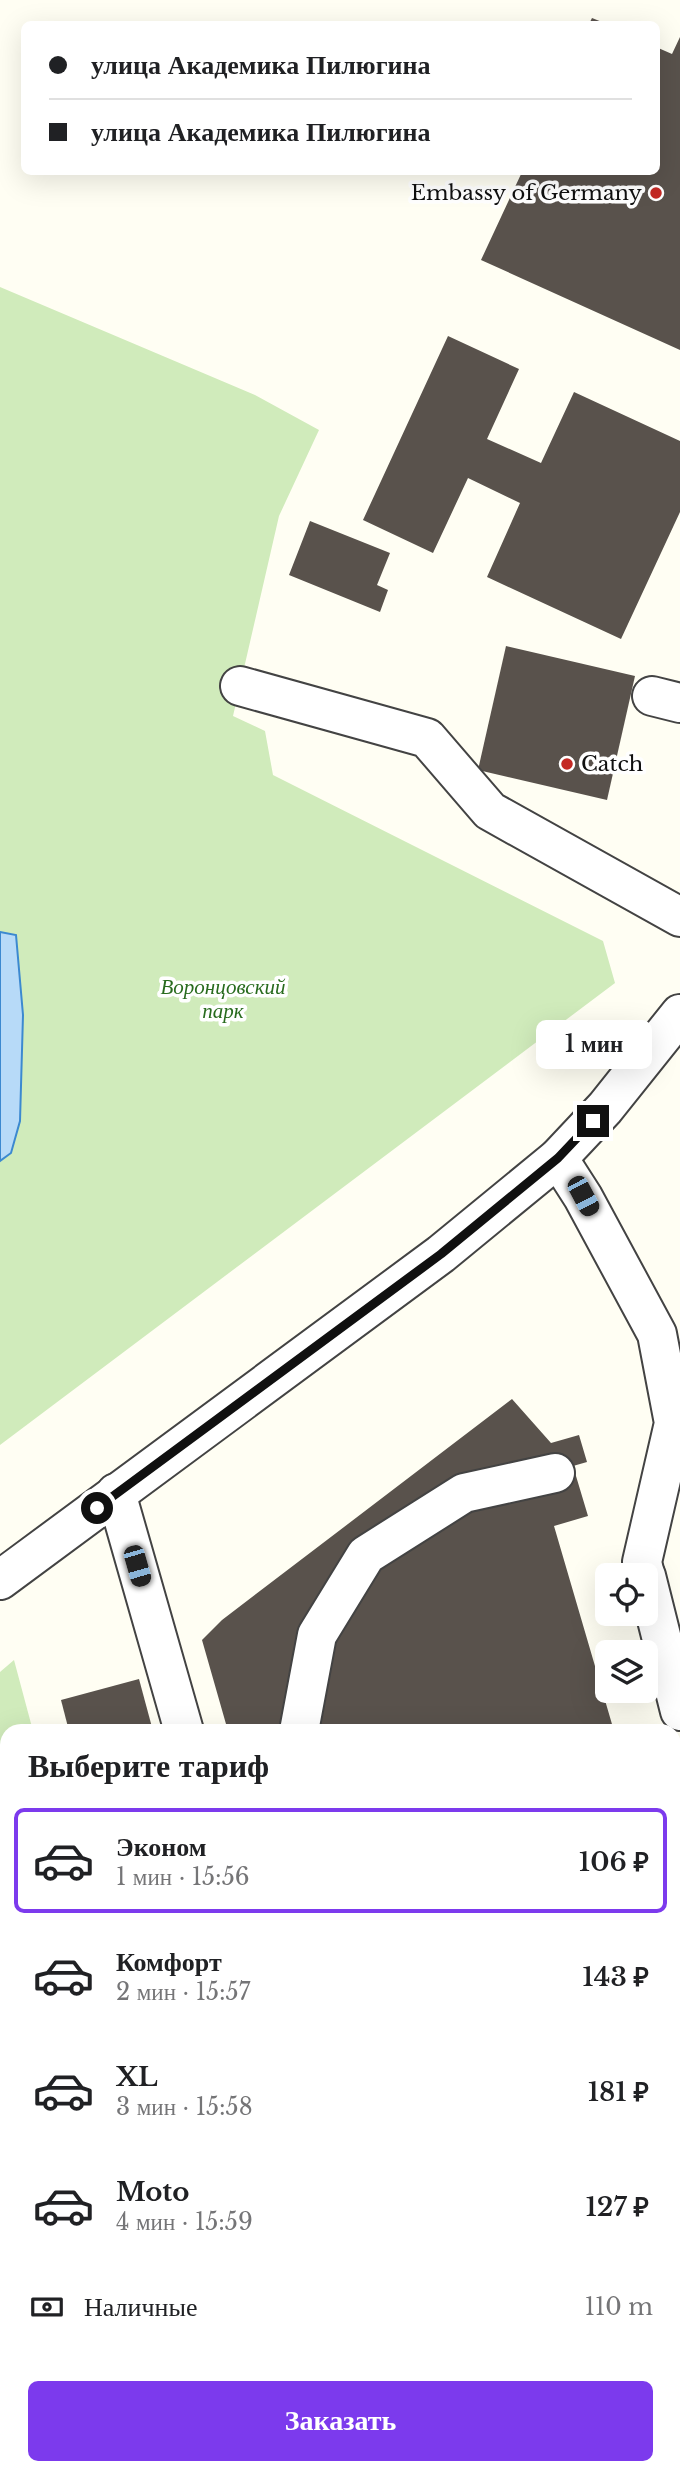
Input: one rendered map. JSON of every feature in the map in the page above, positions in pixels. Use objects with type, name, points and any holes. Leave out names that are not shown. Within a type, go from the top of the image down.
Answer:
[{"type":"street","points":[[240,686],[427,738],[490,811],[680,916]]},
{"type":"street","points":[[0,1580],[441,1254],[558,1158],[605,1108],[680,1014]]},
{"type":"street","points":[[558,1158],[583,1196],[657,1334],[674,1423],[642,1563]]},
{"type":"street","points":[[300,1724],[317,1635],[366,1555],[464,1493],[555,1473]]},
{"type":"street","points":[[116,1493],[182,1724]]},
{"type":"street","points":[[658,1624],[680,1711]]},
{"type":"green space","name":"Воронцовский парк","points":[[0,287],[255,395],[319,430],[279,516],[233,716],[265,731],[273,775],[603,941],[615,983],[0,1445]]},
{"type":"green space","points":[[14,1660],[31,1724],[0,1724],[0,1672]]},
{"type":"water","points":[[0,932],[16,935],[23,1015],[20,1121],[11,1153],[0,1161]]},
{"type":"building","points":[[680,37],[680,350],[481,260],[521,175],[660,175],[660,49],[672,54]]},
{"type":"building","points":[[448,336],[519,369],[487,439],[541,463],[574,392],[680,441],[680,512],[621,639],[487,577],[520,503],[468,478],[433,553],[363,520]]},
{"type":"building","points":[[310,521],[390,553],[377,585],[388,590],[380,612],[289,575]]},
{"type":"building","points":[[506,646],[635,676],[607,800],[478,770]]},
{"type":"building","points":[[512,1399],[551,1443],[579,1435],[587,1462],[573,1466],[588,1516],[554,1526],[595,1666],[595,1703],[606,1703],[612,1724],[226,1724],[202,1640],[222,1620]]},
{"type":"building","points":[[139,1679],[151,1724],[67,1724],[61,1700]]},
{"type":"place","name":"Embassy of Germany","points":[[656,193]]},
{"type":"place","name":"Catch","points":[[567,764]]},
{"type":"route","points":[[97,1508],[441,1254],[558,1158],[593,1121]]}]
